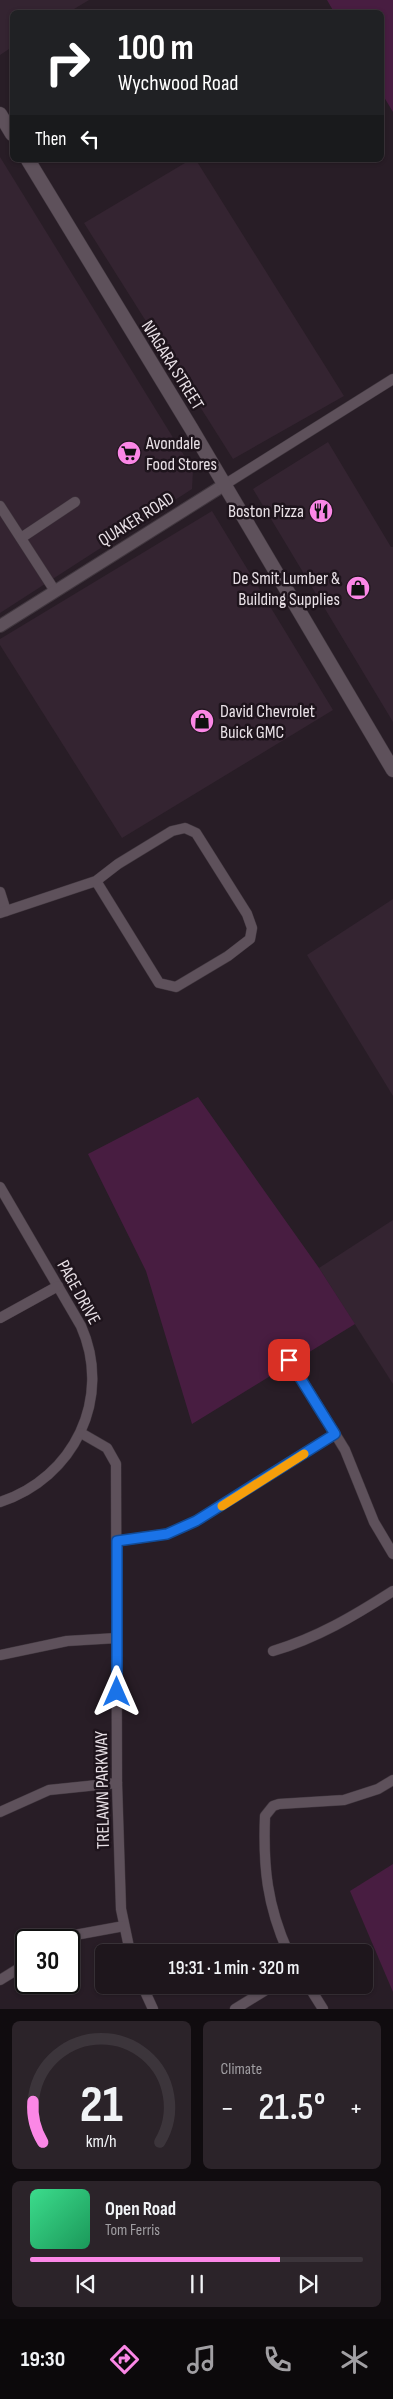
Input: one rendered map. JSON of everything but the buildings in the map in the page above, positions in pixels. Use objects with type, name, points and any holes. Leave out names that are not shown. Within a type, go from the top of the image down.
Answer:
[{"type":"main road","points":[[0,114],[10,131]]},
{"type":"main road","name":"NIAGARA STREET","points":[[29,162],[393,770]]},
{"type":"street","name":"QUAKER ROAD","points":[[0,626],[393,379]]},
{"type":"street","points":[[21,538],[76,502]]},
{"type":"street","points":[[0,506],[55,591]]},
{"type":"street","points":[[0,892],[3,912],[96,881],[118,864],[172,831],[185,828],[196,833],[247,914],[252,928],[250,940],[176,988],[159,983],[96,881]]},
{"type":"street","name":"PAGE DRIVE","points":[[0,1187],[81,1326],[91,1359],[93,1380],[91,1398],[81,1433],[66,1456],[51,1473],[28,1490],[0,1502]]},
{"type":"street","points":[[0,1318],[58,1286]]},
{"type":"street","points":[[289,1360],[345,1450],[374,1522],[393,1554]]},
{"type":"street","name":"TRELAWN PARKWAY","points":[[81,1433],[107,1448],[116,1464],[117,1783],[121,1909],[128,1944]]},
{"type":"street","points":[[117,1541],[167,1534],[196,1521],[335,1434]]},
{"type":"street","points":[[273,1651],[298,1644],[323,1632],[393,1592]]},
{"type":"street","points":[[0,1655],[67,1641],[117,1638]]},
{"type":"street","points":[[284,1944],[275,1924],[269,1901],[265,1816],[278,1804],[344,1800],[378,1789],[393,1780]]},
{"type":"street","points":[[0,1812],[49,1790],[117,1783]]},
{"type":"street","points":[[80,1934],[124,1926]]},
{"type":"street","points":[[0,1980],[15,1971]]},
{"type":"street","points":[[146,1994],[153,2009]]},
{"type":"street","points":[[235,2009],[259,1994]]},
{"type":"street","points":[[314,1994],[323,2009]]},
{"type":"shaded area","points":[[0,0],[89,0],[72,10],[10,10],[10,48],[0,55]]},
{"type":"shaded area","points":[[327,0],[393,0],[393,112],[384,97],[384,10],[333,10]]},
{"type":"shaded area","points":[[0,157],[193,470],[192,489],[0,613]]},
{"type":"shaded area","points":[[187,162],[197,162],[344,396],[233,459],[84,223]]},
{"type":"shaded area","points":[[328,442],[391,547],[393,547],[393,722],[253,489]]},
{"type":"shaded area","points":[[212,511],[333,710],[122,838],[0,645],[0,639]]},
{"type":"shaded area","points":[[393,899],[393,1096],[307,955]]},
{"type":"shaded area","points":[[198,1097],[319,1268],[355,1324],[192,1424],[146,1271],[88,1154]]},
{"type":"shaded area","points":[[393,1220],[393,1384],[319,1268]]},
{"type":"shaded area","points":[[393,1864],[393,1992],[373,1944],[350,1891]]},
{"type":"slow traffic","points":[[222,1506],[304,1454]]},
{"type":"place","name":"Avondale Food Stores","points":[[129,453]]},
{"type":"place","name":"Boston Pizza","points":[[321,511]]},
{"type":"place","name":"De Smit Lumber & Building Supplies","points":[[358,588]]},
{"type":"place","name":"David Chevrolet Buick GMC","points":[[202,721]]},
{"type":"route","points":[[117,1692],[117,1541],[167,1534],[196,1521],[335,1434],[289,1360]]}]
